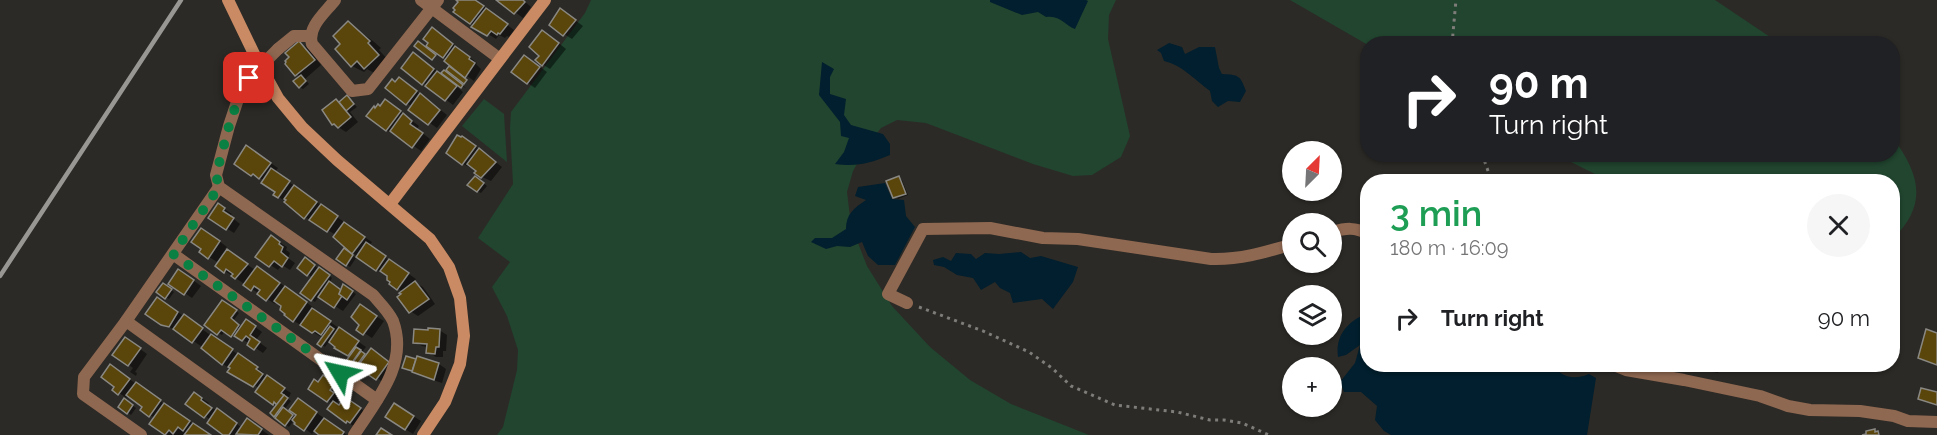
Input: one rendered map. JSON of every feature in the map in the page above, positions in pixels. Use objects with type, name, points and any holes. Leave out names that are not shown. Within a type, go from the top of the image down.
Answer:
[{"type":"street","points":[[335,0],[313,28],[310,36],[312,44],[352,91],[368,89],[435,4]]},
{"type":"street","points":[[421,0],[435,4],[500,59]]},
{"type":"street","points":[[390,204],[545,0]]},
{"type":"street","points":[[229,3],[278,98],[302,128],[430,239],[449,267],[460,298],[464,336],[460,364],[445,402],[423,435]]},
{"type":"street","points":[[310,36],[294,36],[243,84],[216,175],[219,187],[374,295],[392,320],[398,345],[395,365],[377,400],[354,435]]},
{"type":"street","points":[[141,435],[83,394],[84,377],[126,321],[219,187]]},
{"type":"street","points":[[907,303],[888,294],[923,229],[990,228],[1044,238],[1078,239],[1228,260],[1282,248]]},
{"type":"street","points":[[1342,228],[1360,230]]},
{"type":"street","points":[[173,254],[377,400]]},
{"type":"street","points":[[126,321],[281,434]]},
{"type":"street","points":[[1638,372],[1760,396],[1788,406],[1810,410],[1860,411],[1894,416],[1908,421],[1937,422]]},
{"type":"path","points":[[1453,36],[1456,0]]},
{"type":"path","points":[[907,303],[983,331],[1029,352],[1052,368],[1071,386],[1115,405],[1242,423],[1269,435]]},
{"type":"green space","points":[[591,0],[1116,0],[1109,15],[1108,39],[1130,136],[1121,157],[1092,175],[1073,176],[1033,164],[926,123],[897,120],[881,128],[867,146],[853,171],[847,192],[851,225],[867,266],[892,306],[930,347],[970,380],[1011,404],[1089,435],[497,435],[503,427],[517,370],[518,350],[507,316],[492,287],[510,262],[478,238],[513,184],[511,112],[585,13]]},
{"type":"green space","points":[[1290,0],[1715,0],[1769,36],[1360,36],[1360,40]]},
{"type":"green space","points":[[484,99],[504,114],[507,162],[462,126]]},
{"type":"green space","points":[[1900,149],[1914,177],[1916,201],[1912,214],[1900,231],[1900,174],[1595,174],[1571,162],[1900,162]]},
{"type":"water","points":[[990,0],[1088,1],[1075,29],[1055,17],[1046,17],[1038,12],[1022,15],[990,2]]},
{"type":"water","points":[[1169,43],[1182,47],[1185,54],[1199,47],[1215,47],[1222,74],[1238,77],[1244,86],[1246,91],[1240,102],[1228,101],[1218,107],[1212,101],[1210,91],[1183,69],[1164,61],[1157,50]]},
{"type":"water","points":[[822,62],[834,69],[830,77],[830,94],[846,99],[844,115],[851,125],[883,134],[890,144],[890,155],[864,164],[835,164],[844,152],[849,138],[841,136],[840,122],[819,95]]},
{"type":"water","points":[[885,183],[892,199],[904,200],[906,216],[915,227],[895,265],[878,265],[868,256],[862,242],[850,247],[837,246],[826,249],[811,242],[815,238],[832,238],[846,229],[847,219],[866,200],[855,196],[858,187]]},
{"type":"water","points":[[1021,252],[1030,258],[1041,256],[1078,267],[1073,282],[1053,309],[1042,299],[1013,303],[1010,293],[1000,288],[995,282],[981,290],[973,278],[957,275],[944,267],[934,265],[933,260],[943,257],[951,261],[956,253],[971,254],[976,259],[985,253]]},
{"type":"water","points":[[1360,317],[1360,345],[1346,355],[1338,357],[1339,345],[1342,345],[1342,334]]},
{"type":"water","points":[[1360,345],[1360,372],[1559,372],[1569,377],[1589,374],[1596,378],[1587,435],[1391,435],[1384,431],[1375,420],[1377,406],[1361,392],[1344,392],[1342,379],[1355,363]]},
{"type":"building","points":[[456,0],[475,0],[484,6],[470,24],[453,12],[458,2]]},
{"type":"building","points":[[496,0],[523,0],[525,2],[514,14]]},
{"type":"building","points":[[486,8],[508,24],[500,34],[497,35],[491,31],[487,36],[471,27]]},
{"type":"building","points":[[560,8],[576,20],[563,36],[549,25]]},
{"type":"building","points":[[348,21],[370,41],[368,43],[379,55],[364,69],[357,61],[351,67],[335,49],[340,44],[333,36]]},
{"type":"building","points":[[432,27],[453,44],[443,58],[426,46],[428,43],[423,39]]},
{"type":"building","points":[[542,30],[559,43],[542,66],[535,60],[539,56],[529,47]]},
{"type":"building","points":[[299,41],[315,60],[295,76],[285,64],[289,57],[285,53]]},
{"type":"building","points":[[418,41],[436,55],[432,60],[414,46]]},
{"type":"building","points":[[455,46],[475,63],[465,78],[444,61]]},
{"type":"building","points":[[413,52],[434,69],[422,85],[401,68]]},
{"type":"building","points":[[524,55],[540,67],[527,84],[511,72]]},
{"type":"building","points":[[449,66],[467,80],[464,84],[446,70]]},
{"type":"building","points":[[444,70],[463,85],[461,88],[441,73]]},
{"type":"building","points":[[437,71],[457,86],[445,101],[425,86]]},
{"type":"building","points":[[301,75],[306,81],[299,88],[293,81]]},
{"type":"building","points":[[399,77],[417,91],[406,105],[385,88],[392,79],[395,82]]},
{"type":"building","points":[[420,93],[440,110],[428,125],[408,110]]},
{"type":"building","points":[[347,95],[354,104],[346,111],[339,102]]},
{"type":"building","points":[[336,99],[351,117],[338,128],[332,125],[322,110]]},
{"type":"building","points":[[385,99],[401,111],[386,131],[366,116],[374,106],[375,108],[378,104],[380,106]]},
{"type":"building","points":[[403,113],[412,121],[410,124],[423,133],[412,148],[390,131]]},
{"type":"building","points":[[457,135],[476,146],[462,165],[446,153]]},
{"type":"building","points":[[246,145],[271,163],[259,179],[234,164]]},
{"type":"building","points":[[479,148],[496,162],[481,178],[467,164]]},
{"type":"building","points":[[271,168],[290,181],[278,198],[273,195],[275,192],[261,183]]},
{"type":"building","points":[[475,176],[484,183],[477,192],[467,185]]},
{"type":"building","points":[[899,176],[906,194],[893,198],[886,181]]},
{"type":"building","points":[[294,185],[317,202],[304,219],[284,202]]},
{"type":"building","points":[[218,203],[225,208],[223,211],[234,218],[226,230],[208,218]]},
{"type":"building","points":[[321,204],[338,216],[327,232],[309,220]]},
{"type":"building","points":[[344,222],[365,237],[352,254],[333,237]]},
{"type":"building","points":[[201,228],[220,241],[208,259],[199,252],[201,249],[191,242]]},
{"type":"building","points":[[271,235],[280,242],[279,244],[283,247],[281,252],[288,258],[282,267],[274,261],[269,267],[255,257]]},
{"type":"building","points":[[366,242],[386,256],[376,271],[356,257]]},
{"type":"building","points":[[344,248],[353,255],[346,266],[336,259]]},
{"type":"building","points":[[227,249],[248,264],[235,279],[231,276],[233,274],[226,269],[224,273],[215,266]]},
{"type":"building","points":[[305,257],[315,265],[307,276],[297,268]]},
{"type":"building","points":[[389,259],[409,273],[397,290],[389,284],[387,276],[380,271]]},
{"type":"building","points":[[257,266],[280,283],[266,301],[257,294],[260,290],[254,286],[251,291],[243,285]]},
{"type":"building","points":[[319,267],[330,275],[311,301],[300,293]]},
{"type":"building","points":[[178,269],[194,280],[184,295],[168,284]]},
{"type":"building","points":[[329,281],[341,290],[339,294],[342,296],[334,308],[318,297]]},
{"type":"building","points":[[415,281],[429,299],[409,313],[397,297]]},
{"type":"building","points":[[163,283],[172,289],[165,299],[156,292]]},
{"type":"building","points":[[343,284],[353,291],[347,300],[339,294]]},
{"type":"building","points":[[285,286],[307,302],[293,322],[284,315],[280,310],[281,306],[274,301]]},
{"type":"building","points":[[157,297],[178,312],[169,327],[161,325],[145,314]]},
{"type":"building","points":[[222,300],[237,310],[231,318],[239,325],[231,337],[221,330],[217,335],[204,325]]},
{"type":"building","points":[[360,304],[377,316],[363,335],[356,330],[359,325],[351,317]]},
{"type":"building","points":[[312,308],[331,321],[321,335],[315,331],[312,333],[300,325]]},
{"type":"building","points":[[184,314],[203,328],[192,343],[173,329]]},
{"type":"building","points":[[246,319],[256,326],[250,335],[260,342],[254,350],[247,345],[250,339],[246,336],[242,341],[234,336]]},
{"type":"building","points":[[330,326],[334,329],[321,347],[317,344]]},
{"type":"building","points":[[339,327],[359,341],[348,356],[334,348],[329,342]]},
{"type":"building","points":[[428,328],[440,329],[439,347],[436,347],[435,354],[426,353],[427,344],[413,343],[414,329],[428,330]]},
{"type":"building","points":[[1926,329],[1937,333],[1937,365],[1918,358]]},
{"type":"building","points":[[211,334],[233,349],[222,365],[201,348]]},
{"type":"building","points":[[125,337],[141,348],[128,366],[112,355]]},
{"type":"building","points":[[356,347],[361,350],[348,368],[343,365]]},
{"type":"building","points":[[371,348],[389,362],[376,380],[357,367]]},
{"type":"building","points":[[361,351],[365,354],[352,372],[348,369]]},
{"type":"building","points":[[238,353],[258,367],[256,369],[263,374],[253,387],[227,372]]},
{"type":"building","points":[[406,356],[416,359],[412,371],[402,368]]},
{"type":"building","points":[[417,356],[439,363],[434,380],[412,372]]},
{"type":"building","points":[[110,364],[130,379],[118,395],[112,390],[114,387],[101,377]]},
{"type":"building","points":[[267,375],[285,388],[281,393],[284,395],[277,405],[274,402],[273,405],[255,392]]},
{"type":"building","points":[[323,375],[335,384],[330,390],[334,393],[327,402],[308,389],[314,379],[318,382]]},
{"type":"building","points":[[136,382],[161,400],[149,417],[140,410],[142,407],[126,395]]},
{"type":"building","points":[[1921,388],[1937,392],[1937,405],[1918,399]]},
{"type":"building","points":[[194,392],[212,408],[204,418],[185,404]]},
{"type":"building","points":[[284,395],[288,398],[274,417],[270,413]]},
{"type":"building","points":[[345,397],[361,408],[350,423],[347,421],[346,423],[327,409],[333,401],[339,405]]},
{"type":"building","points":[[124,398],[133,405],[127,414],[118,407]]},
{"type":"building","points":[[298,398],[317,412],[304,431],[294,424],[292,420],[296,415],[289,410]]},
{"type":"building","points":[[164,403],[190,421],[183,431],[178,427],[173,434],[169,430],[165,435],[149,424]]},
{"type":"building","points":[[394,403],[414,416],[405,430],[385,417]]},
{"type":"building","points":[[283,407],[293,415],[285,426],[275,418]]},
{"type":"building","points":[[217,408],[237,423],[229,435],[223,435],[207,423]]},
{"type":"building","points":[[247,418],[262,429],[258,435],[236,434]]},
{"type":"building","points":[[324,418],[344,432],[342,435],[319,435],[314,431]]},
{"type":"building","points":[[193,423],[211,435],[184,435]]},
{"type":"building","points":[[381,428],[392,435],[376,435]]},
{"type":"building","points":[[1875,429],[1879,435],[1862,435],[1866,434],[1866,431]]},
{"type":"railway","points":[[0,276],[181,0]]},
{"type":"route","points":[[249,78],[243,84],[229,126],[216,175],[219,187],[173,254],[340,373]]}]
